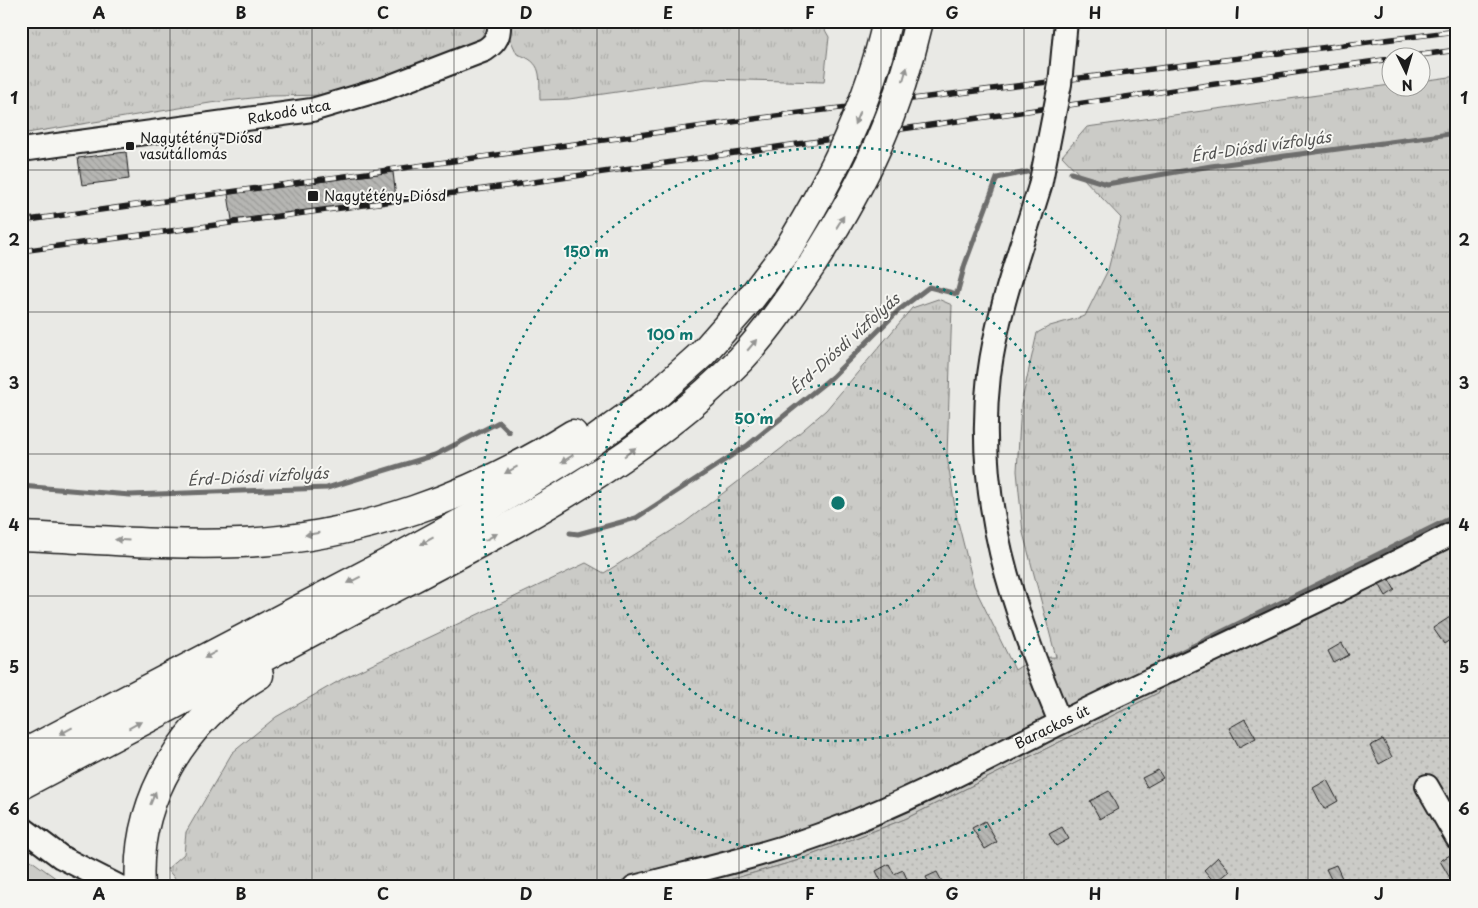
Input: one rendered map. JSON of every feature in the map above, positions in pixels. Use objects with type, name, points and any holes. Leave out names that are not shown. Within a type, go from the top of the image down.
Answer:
[{"type":"highway","points":[[28,751],[397,558],[479,513],[584,448],[654,397],[702,354],[748,302],[787,251],[819,199],[839,161],[871,82],[886,21]]},
{"type":"highway","points":[[21,784],[351,612],[540,509],[600,474],[687,408],[741,359],[791,296],[844,215],[886,131],[919,21]]},
{"type":"highway","points":[[21,536],[208,544],[244,543],[322,532],[377,521],[454,496],[497,478],[565,440],[702,354]]},
{"type":"highway","points":[[140,887],[140,845],[152,797],[171,760],[186,739],[208,715],[245,684],[290,657],[351,612]]},
{"type":"street","name":"Rakodó utca","points":[[21,150],[291,114],[348,100],[485,50],[496,43],[500,31],[499,21]]},
{"type":"street","points":[[1060,722],[1007,581],[998,550],[987,471],[988,386],[994,346],[1016,261],[1040,186],[1060,84],[1066,21]]},
{"type":"street","name":"Barackos út","points":[[634,887],[796,844],[939,785],[1060,722],[1362,580],[1457,531]]},
{"type":"street","points":[[1427,786],[1457,838]]},
{"type":"street","points":[[21,827],[61,856],[120,887]]},
{"type":"green space","points":[[21,21],[486,21],[482,39],[474,47],[330,95],[269,96],[210,103],[21,134]]},
{"type":"green space","points":[[502,21],[820,21],[829,37],[824,82],[706,79],[569,99],[540,100],[539,77],[536,66],[526,57],[517,54]]},
{"type":"green space","points":[[1457,76],[1457,523],[1152,672],[1160,692],[905,819],[796,861],[704,887],[182,887],[167,869],[184,854],[186,832],[232,753],[276,717],[344,678],[586,563],[604,573],[684,523],[782,448],[826,410],[912,308],[938,299],[952,305],[947,456],[956,514],[974,586],[1015,670],[1034,660],[1056,657],[1023,533],[1017,471],[1021,405],[1037,333],[1050,326],[1085,316],[1108,270],[1121,218],[1062,156],[1087,127],[1380,86],[1380,98],[1430,98],[1430,80]]},
{"type":"green space","points":[[1457,523],[1457,887],[704,887],[796,861],[905,819],[1160,692],[1152,671]]},
{"type":"green space","points":[[21,853],[68,887],[21,887]]},
{"type":"building","points":[[126,152],[129,179],[82,185],[78,158]]},
{"type":"building","points":[[393,172],[396,198],[232,220],[228,194]]},
{"type":"building","points":[[1387,576],[1395,590],[1386,596],[1378,582]]},
{"type":"building","points":[[1450,617],[1457,626],[1457,635],[1444,644],[1433,628]]},
{"type":"building","points":[[1342,643],[1349,655],[1334,663],[1328,651]]},
{"type":"building","points":[[1245,719],[1256,738],[1239,747],[1229,728]]},
{"type":"building","points":[[1383,739],[1392,757],[1379,764],[1370,746]]},
{"type":"building","points":[[1158,770],[1163,778],[1147,787],[1142,778]]},
{"type":"building","points":[[1327,780],[1338,801],[1324,809],[1313,788]]},
{"type":"building","points":[[1109,791],[1118,809],[1100,819],[1090,801]]},
{"type":"building","points":[[985,821],[997,842],[985,849],[972,828]]},
{"type":"building","points":[[1062,827],[1069,839],[1056,846],[1049,834]]},
{"type":"building","points":[[1455,852],[1457,874],[1450,878],[1440,861]]},
{"type":"building","points":[[1218,857],[1230,871],[1215,883],[1204,870]]},
{"type":"building","points":[[889,864],[894,874],[903,870],[907,879],[892,887],[884,887],[876,871]]},
{"type":"building","points":[[1336,865],[1342,878],[1333,883],[1326,869]]},
{"type":"building","points":[[937,872],[945,887],[922,887],[929,883],[926,877]]},
{"type":"waterway","name":"Érd-Diósdi vízfolyás","points":[[1071,173],[1107,184],[1211,166],[1457,133]]},
{"type":"waterway","name":"Érd-Diósdi vízfolyás","points":[[570,533],[578,534],[636,518],[748,445],[832,377],[899,310],[929,287],[957,294],[965,264],[997,178],[1027,172]]},
{"type":"waterway","name":"Érd-Diósdi vízfolyás","points":[[21,486],[130,495],[327,488],[435,455],[499,422],[509,432]]},
{"type":"waterway","points":[[1169,658],[1457,515]]},
{"type":"railway","points":[[21,221],[776,116],[1457,31]]},
{"type":"railway","points":[[1430,54],[1457,50]]},
{"type":"railway","points":[[21,251],[506,186],[1380,60]]},
{"type":"place","name":"Nagytétény-Diósd vasútállomás","points":[[130,146]]},
{"type":"place","name":"Nagytétény-Diósd","points":[[313,196]]}]
